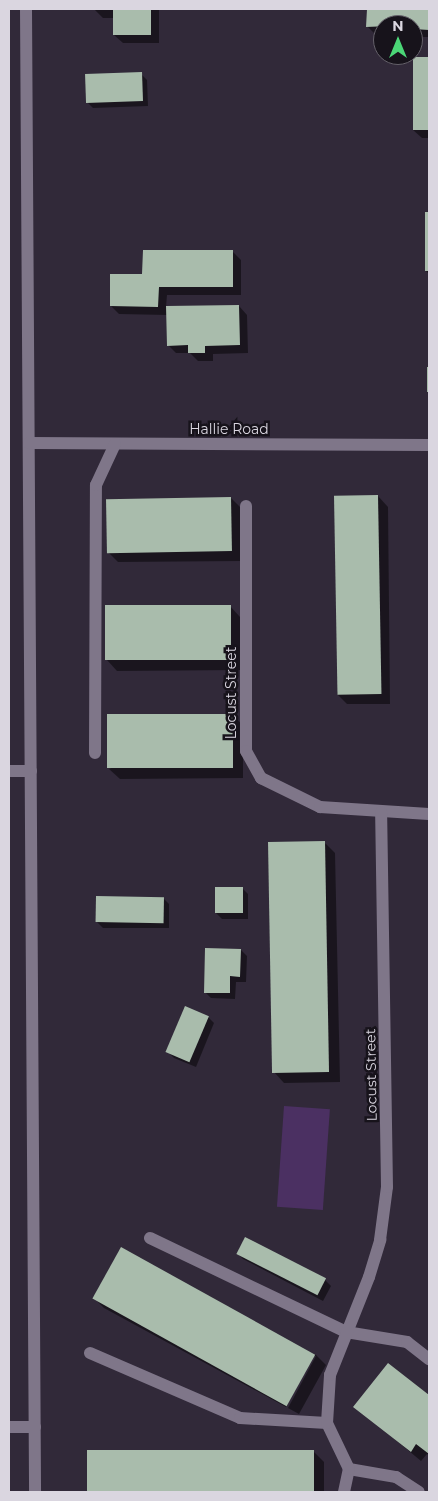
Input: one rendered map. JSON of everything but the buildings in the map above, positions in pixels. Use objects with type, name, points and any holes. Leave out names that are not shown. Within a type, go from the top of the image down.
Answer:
[{"type":"street","points":[[26,9],[35,1492]]},
{"type":"street","name":"Hallie Road","points":[[28,443],[429,445]]},
{"type":"street","points":[[95,753],[96,486],[115,444]]},
{"type":"street","name":"Locust Street","points":[[246,506],[246,751],[261,778],[286,792],[320,807],[429,814]]},
{"type":"street","points":[[9,771],[31,771]]},
{"type":"street","name":"Locust Street","points":[[349,1469],[327,1423],[330,1375],[370,1277],[380,1240],[388,1187],[381,812]]},
{"type":"street","points":[[150,1238],[346,1332],[407,1342],[429,1359]]},
{"type":"street","points":[[90,1353],[240,1418],[327,1423]]},
{"type":"street","points":[[9,1427],[35,1427]]},
{"type":"street","points":[[344,1492],[349,1469],[396,1477],[419,1492]]},
{"type":"shaded area","points":[[284,1106],[330,1109],[323,1210],[277,1207]]}]
